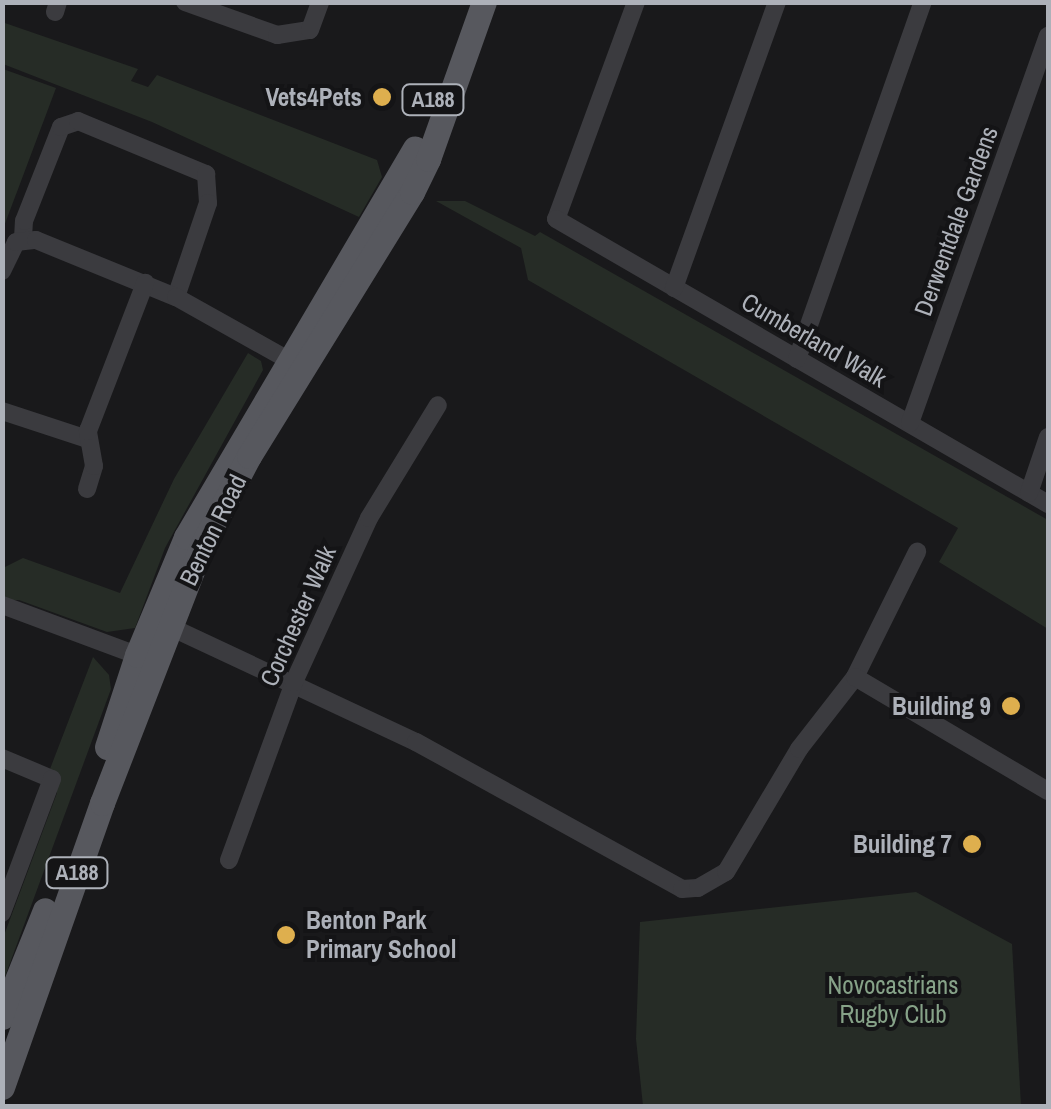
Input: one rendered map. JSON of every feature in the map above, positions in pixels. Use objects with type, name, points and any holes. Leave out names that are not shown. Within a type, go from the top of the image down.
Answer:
[{"type":"main road","name":"Benton Road","points":[[2,1086],[160,622],[411,157],[465,2]]},
{"type":"main road","name":"Benton Road","points":[[296,364],[421,174],[484,2]]},
{"type":"main road","name":"Benton Road","points":[[2,1017],[110,739],[146,658]]},
{"type":"street","points":[[188,3],[277,36],[310,30],[320,2]]},
{"type":"street","name":"Cumberland Walk","points":[[636,2],[556,218],[1048,504]]},
{"type":"street","points":[[674,288],[777,2]]},
{"type":"street","points":[[796,359],[923,2]]},
{"type":"street","name":"Derwentdale Gardens","points":[[910,423],[1048,36]]},
{"type":"street","points":[[2,271],[12,248],[23,239],[24,221],[61,127],[78,121],[206,174],[208,203],[176,298]]},
{"type":"street","points":[[23,239],[145,282],[296,364]]},
{"type":"street","points":[[86,489],[94,466],[87,438],[145,282]]},
{"type":"street","name":"Corchester Walk","points":[[230,860],[294,682],[370,518],[438,405]]},
{"type":"street","points":[[2,412],[87,438]]},
{"type":"street","points":[[1029,492],[1048,437]]},
{"type":"street","points":[[160,622],[294,682],[682,889],[698,888],[726,872],[799,750],[855,676],[917,552]]},
{"type":"street","points":[[2,605],[146,658]]},
{"type":"street","points":[[855,676],[1048,791]]},
{"type":"street","points":[[2,758],[52,778],[2,913]]},
{"type":"green space","points":[[2,22],[138,69],[131,81],[148,87],[157,75],[377,160],[382,177],[359,217],[152,122],[3,64]]},
{"type":"green space","points":[[2,69],[56,88],[3,229]]},
{"type":"green space","points":[[436,201],[465,201],[535,236],[540,232],[1048,520],[1048,629],[939,562],[958,528],[528,280],[521,248]]},
{"type":"green space","points":[[248,353],[261,361],[263,370],[165,548],[135,628],[107,632],[19,600],[3,600],[3,568],[23,558],[120,593],[174,479]]},
{"type":"green space","points":[[93,657],[109,675],[111,689],[3,982],[3,938],[57,793],[50,769]]},
{"type":"green space","name":"Novocastrians Rugby Club","points":[[916,892],[1012,944],[1021,1106],[643,1106],[636,1039],[640,922]]},
{"type":"place","name":"Vets4Pets","points":[[382,97]]},
{"type":"place","name":"Building 9","points":[[1011,706]]},
{"type":"place","name":"Building 7","points":[[972,844]]},
{"type":"place","name":"Benton Park Primary School","points":[[286,935]]}]
